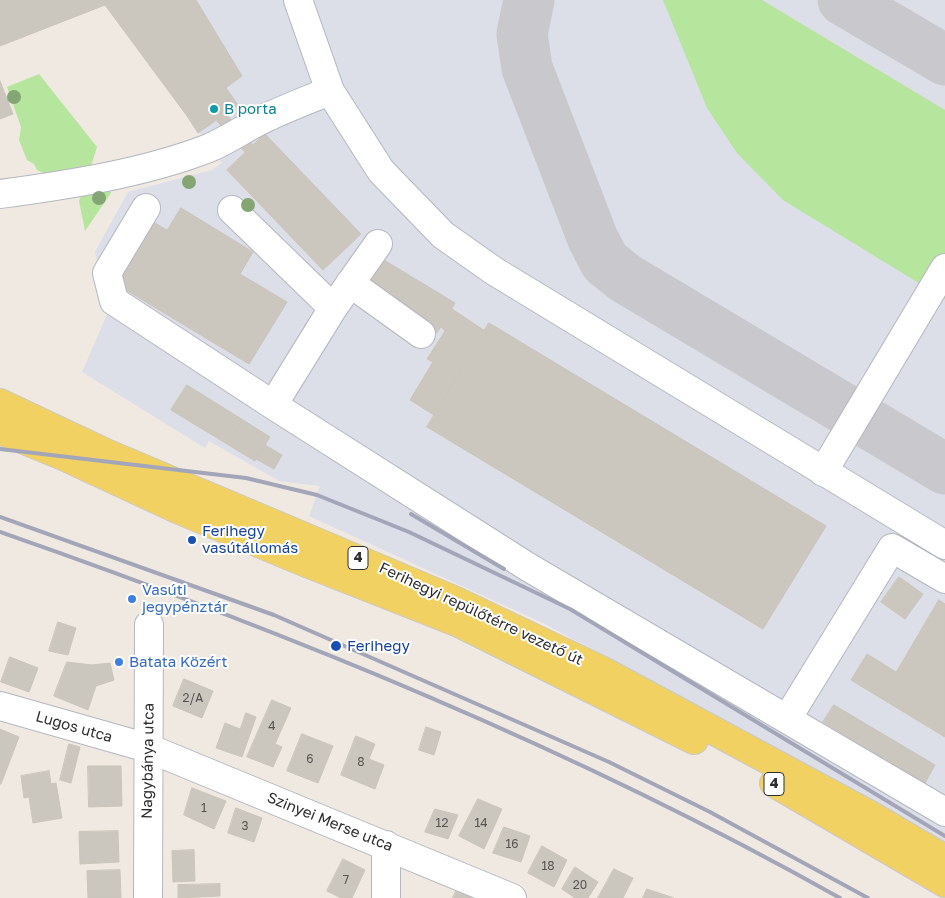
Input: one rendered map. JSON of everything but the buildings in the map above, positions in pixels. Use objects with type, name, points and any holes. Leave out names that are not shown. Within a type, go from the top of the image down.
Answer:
[{"type":"main road","name":"Ferihegyi repülőtérre vezető út","points":[[0,403],[106,453],[456,601],[596,668],[839,798],[945,860]]},
{"type":"main road","name":"Ferihegyi repülőtérre vezető út","points":[[0,430],[63,456],[185,513],[459,623],[721,753],[945,883]]},
{"type":"street","points":[[298,0],[330,91],[381,171],[443,235],[494,271],[945,545]]},
{"type":"street","points":[[0,194],[93,178],[148,166],[195,152],[210,147],[269,116],[330,91]]},
{"type":"street","points":[[146,208],[107,273],[114,301],[273,405],[528,567],[945,812]]},
{"type":"street","points":[[232,210],[333,308]]},
{"type":"street","points":[[273,405],[333,308],[378,244]]},
{"type":"street","points":[[823,472],[945,268]]},
{"type":"street","points":[[350,284],[421,334]]},
{"type":"street","points":[[787,719],[892,548],[945,579]]},
{"type":"street","name":"Nagybánya utca","points":[[148,898],[149,625]]},
{"type":"street","name":"Lugos utca","points":[[0,706],[148,748]]},
{"type":"street","name":"Szinyei Merse utca","points":[[148,748],[512,898]]},
{"type":"street","points":[[386,845],[386,898]]},
{"type":"shaded area","points":[[0,0],[945,0],[945,844],[868,798],[543,623],[309,516],[320,486],[279,481],[209,441],[205,448],[82,372],[109,310],[95,252],[128,192],[212,170],[222,163],[105,5],[0,46]]},
{"type":"green space","points":[[663,0],[762,0],[945,110],[945,299],[783,200],[737,153],[707,108]]},
{"type":"green space","points":[[39,74],[97,147],[91,166],[48,175],[37,170],[34,164],[27,160],[19,140],[21,127],[7,87]]},
{"type":"green space","points":[[109,190],[111,193],[85,231],[79,201],[81,196]]},
{"type":"taxiway","points":[[529,0],[522,34],[527,68],[593,239],[605,262],[625,278],[945,469]]},
{"type":"taxiway","points":[[843,0],[945,60]]},
{"type":"railway","points":[[0,449],[246,478],[317,495],[409,532],[570,609],[945,836]]},
{"type":"railway","points":[[411,514],[504,569]]},
{"type":"railway","points":[[0,517],[274,615],[609,762],[710,812],[868,898]]},
{"type":"railway","points":[[0,532],[216,611],[428,697],[533,743],[637,792],[739,843],[840,898]]},
{"type":"place","name":"B porta","points":[[214,109]]},
{"type":"place","name":"Ferihegy vasútállomás","points":[[192,540]]},
{"type":"place","name":"Vasúti jegypénztár","points":[[132,599]]},
{"type":"place","name":"Ferihegy","points":[[336,646]]},
{"type":"place","name":"Batata Közért","points":[[119,662]]}]
